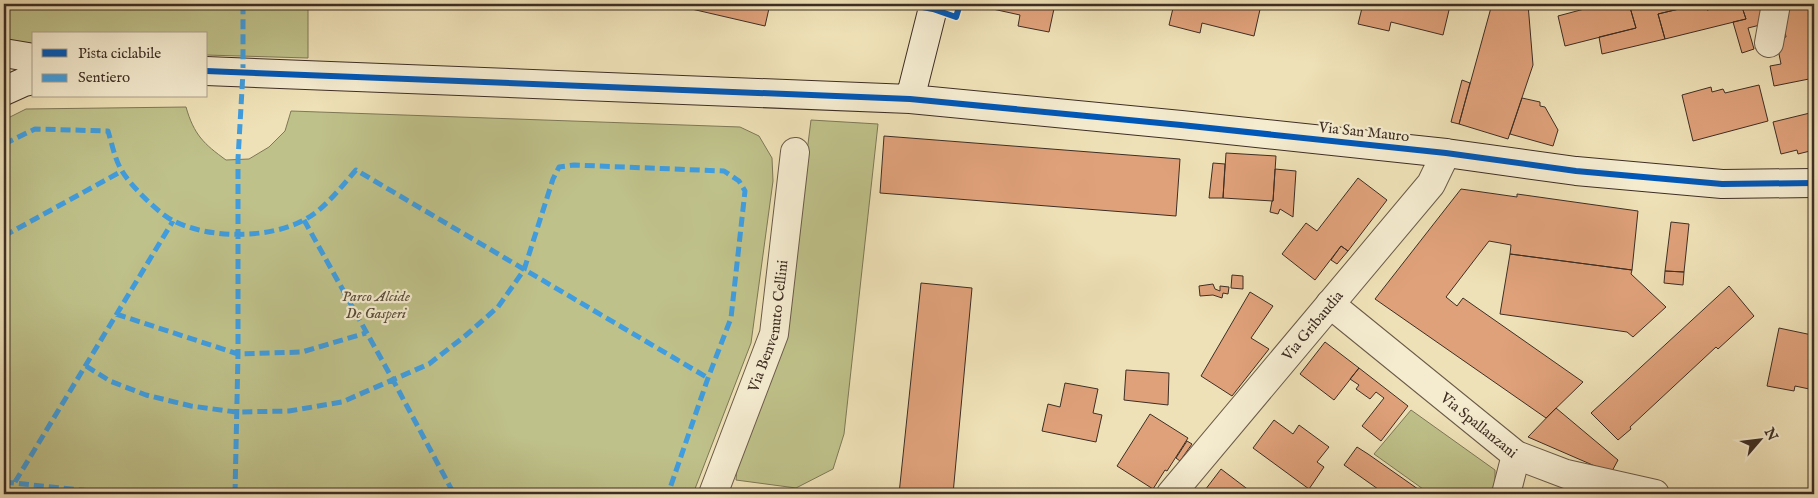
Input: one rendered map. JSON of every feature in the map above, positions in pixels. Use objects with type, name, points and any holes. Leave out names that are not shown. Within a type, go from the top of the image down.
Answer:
[{"type":"street","points":[[910,99],[934,4]]},
{"type":"street","points":[[1769,43],[1776,4]]},
{"type":"street","points":[[4,53],[32,58]]},
{"type":"street","name":"Via San Mauro","points":[[208,71],[910,99],[1181,124],[1446,153],[1576,171],[1722,184],[1814,182]]},
{"type":"street","points":[[4,91],[32,80]]},
{"type":"street","name":"Via Benvenuto Cellini","points":[[713,494],[774,334],[795,152]]},
{"type":"street","name":"Via Gribaudia","points":[[1171,494],[1431,184],[1446,153]]},
{"type":"street","name":"Via Spallanzani","points":[[1330,304],[1516,455],[1566,474],[1656,494]]},
{"type":"street","points":[[1506,494],[1516,455]]},
{"type":"green space","points":[[4,4],[308,4],[308,58],[208,55],[208,32],[32,32],[32,50],[4,46]]},
{"type":"green space","name":"Parco Alcide De Gasperi","points":[[186,107],[196,132],[212,149],[226,160],[249,159],[269,147],[285,131],[291,111],[740,127],[759,136],[772,158],[773,181],[751,343],[693,494],[4,494],[4,120],[26,109]]},
{"type":"green space","points":[[811,120],[878,124],[844,434],[833,469],[796,488],[736,480],[738,455],[784,335]]},
{"type":"green space","points":[[1411,410],[1495,470],[1495,489],[1491,494],[1430,494],[1374,454]]},
{"type":"building","points":[[670,4],[770,4],[765,26]]},
{"type":"building","points":[[970,4],[1055,4],[1049,32],[1018,26],[1020,15]]},
{"type":"building","points":[[1174,4],[1261,5],[1254,36],[1202,23],[1200,33],[1169,25]]},
{"type":"building","points":[[1363,4],[1443,4],[1450,6],[1443,35],[1391,22],[1389,31],[1358,24]]},
{"type":"building","points":[[1492,4],[1528,4],[1533,65],[1508,139],[1459,124]]},
{"type":"building","points":[[1603,4],[1629,4],[1636,28],[1565,46],[1558,16]]},
{"type":"building","points":[[1629,4],[1678,4],[1679,9],[1658,14],[1665,39],[1602,54],[1599,37],[1636,28]]},
{"type":"building","points":[[1705,4],[1707,10],[1730,4],[1741,4],[1746,19],[1665,39],[1658,14]]},
{"type":"building","points":[[1705,4],[1730,4],[1707,10]]},
{"type":"building","points":[[1741,4],[1759,4],[1764,24],[1748,28],[1754,49],[1742,53],[1733,22],[1746,19]]},
{"type":"building","points":[[1786,4],[1800,4],[1801,8],[1814,5],[1814,78],[1774,86],[1770,66],[1781,64],[1776,39],[1786,37],[1781,11]]},
{"type":"building","points":[[1462,80],[1470,83],[1459,124],[1451,122]]},
{"type":"building","points":[[1759,85],[1768,121],[1693,141],[1682,95],[1711,87],[1712,92],[1723,89],[1725,93]]},
{"type":"building","points":[[1522,98],[1540,102],[1540,106],[1545,107],[1558,130],[1553,146],[1510,134]]},
{"type":"building","points":[[1814,112],[1814,150],[1798,154],[1797,150],[1781,154],[1773,122]]},
{"type":"building","points":[[884,136],[1180,159],[1176,216],[880,193]]},
{"type":"building","points":[[1226,153],[1276,156],[1273,201],[1223,198]]},
{"type":"building","points":[[1213,163],[1225,164],[1223,198],[1209,198]]},
{"type":"building","points":[[1275,169],[1296,171],[1293,217],[1280,209],[1278,214],[1270,212],[1273,201]]},
{"type":"building","points":[[1358,178],[1387,200],[1348,251],[1341,246],[1315,280],[1282,254],[1306,223],[1317,231]]},
{"type":"building","points":[[1461,189],[1517,197],[1517,194],[1638,211],[1632,270],[1510,254],[1511,245],[1489,241],[1446,297],[1457,306],[1463,298],[1583,382],[1546,418],[1375,299]]},
{"type":"building","points":[[1671,222],[1689,224],[1684,272],[1665,271]]},
{"type":"building","points":[[1341,246],[1348,251],[1337,264],[1331,260]]},
{"type":"building","points":[[1510,254],[1632,270],[1631,274],[1666,307],[1633,337],[1627,332],[1500,314]]},
{"type":"building","points":[[1665,271],[1684,272],[1683,285],[1664,283]]},
{"type":"building","points":[[1232,275],[1243,276],[1243,289],[1231,288]]},
{"type":"building","points":[[921,283],[972,288],[953,494],[899,494]]},
{"type":"building","points":[[1213,284],[1215,289],[1220,291],[1220,286],[1229,287],[1228,294],[1223,293],[1222,298],[1213,295],[1200,296],[1199,286]]},
{"type":"building","points":[[1729,286],[1754,316],[1718,349],[1716,347],[1618,440],[1591,413]]},
{"type":"building","points":[[1250,292],[1273,306],[1251,338],[1269,349],[1232,396],[1201,376]]},
{"type":"building","points":[[1779,328],[1812,335],[1811,339],[1814,340],[1814,390],[1795,386],[1794,391],[1767,386]]},
{"type":"building","points":[[1325,342],[1359,368],[1334,400],[1300,374]]},
{"type":"building","points":[[1359,368],[1408,406],[1381,441],[1362,426],[1384,398],[1376,392],[1370,399],[1356,389],[1359,385],[1350,379]]},
{"type":"building","points":[[1126,370],[1169,373],[1168,405],[1124,400]]},
{"type":"building","points":[[1065,383],[1098,389],[1093,413],[1102,415],[1096,442],[1042,431],[1048,404],[1060,407]]},
{"type":"building","points":[[1556,408],[1618,460],[1611,473],[1528,437]]},
{"type":"building","points":[[1150,414],[1188,438],[1153,489],[1117,466]]},
{"type":"building","points":[[1274,420],[1293,434],[1299,425],[1329,447],[1317,462],[1324,467],[1309,489],[1253,448]]},
{"type":"building","points":[[1187,441],[1192,444],[1180,461],[1176,458]]},
{"type":"building","points":[[1357,447],[1425,494],[1385,494],[1344,465]]},
{"type":"building","points":[[1221,469],[1254,494],[1202,494]]},
{"type":"marked path","points":[[235,494],[238,354],[238,159],[243,72],[243,4]]},
{"type":"marked path","points":[[4,144],[35,129],[108,131],[122,171],[146,199],[174,221],[188,227],[221,234],[274,231],[304,220],[325,204],[356,170],[708,378]]},
{"type":"marked path","points":[[86,366],[110,381],[146,395],[191,406],[236,412],[289,411],[342,402],[429,364],[498,307],[524,270],[553,179],[559,167],[574,165],[724,171],[739,181],[745,191],[731,318],[668,494]]},
{"type":"marked path","points":[[4,236],[122,171]]},
{"type":"marked path","points":[[304,220],[454,494]]},
{"type":"marked path","points":[[15,482],[173,221]]},
{"type":"marked path","points":[[116,314],[238,354],[302,352],[366,333]]},
{"type":"marked path","points":[[4,482],[119,494]]},
{"type":"cycle path","points":[[907,4],[933,9],[956,17],[960,4]]},
{"type":"cycle path","points":[[208,71],[910,99],[1446,153],[1576,171],[1722,184],[1814,183]]}]
